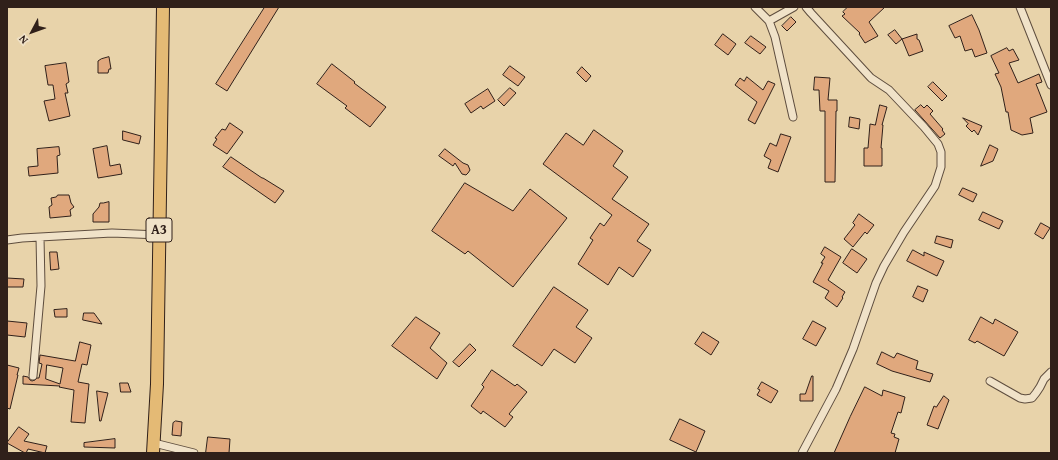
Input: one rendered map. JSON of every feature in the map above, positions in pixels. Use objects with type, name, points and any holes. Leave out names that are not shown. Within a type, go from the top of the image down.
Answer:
[{"type":"highway","name":"A3","points":[[154,448],[157,384],[163,7]]},
{"type":"street","points":[[755,7],[770,21],[793,117]]},
{"type":"street","points":[[770,21],[794,7]]},
{"type":"street","points":[[802,453],[836,389],[853,348],[878,277],[904,232],[935,186],[941,167],[941,152],[938,144],[924,127],[889,90],[871,78],[806,7]]},
{"type":"street","points":[[1020,7],[1051,85]]},
{"type":"street","points":[[7,240],[112,233],[159,235]]},
{"type":"street","points":[[33,376],[41,286],[40,237]]},
{"type":"street","points":[[990,381],[1020,398],[1032,398],[1036,394],[1044,379],[1051,372]]},
{"type":"street","points":[[154,448],[194,453]]},
{"type":"building","points":[[265,7],[279,7],[227,91],[216,84]]},
{"type":"building","points":[[848,7],[885,7],[869,22],[878,36],[865,43],[859,34],[860,33],[842,16],[845,14],[843,12]]},
{"type":"building","points":[[972,15],[987,53],[975,57],[972,49],[965,51],[960,36],[955,38],[949,26]]},
{"type":"building","points":[[791,17],[796,22],[787,31],[782,26]]},
{"type":"building","points":[[895,30],[902,39],[896,44],[888,35]]},
{"type":"building","points":[[723,34],[736,44],[728,55],[715,45]]},
{"type":"building","points":[[917,34],[917,39],[919,40],[923,51],[909,56],[902,39]]},
{"type":"building","points":[[751,36],[766,47],[760,54],[745,43]]},
{"type":"building","points":[[1007,48],[1009,51],[1013,49],[1019,60],[1009,63],[1018,83],[1039,74],[1042,82],[1036,84],[1047,112],[1030,118],[1033,133],[1022,135],[1011,130],[1001,87],[995,74],[999,73],[991,56]]},
{"type":"building","points":[[109,57],[111,69],[109,69],[108,73],[98,73],[98,61]]},
{"type":"building","points":[[66,63],[69,82],[66,84],[68,93],[65,93],[70,116],[49,121],[44,101],[55,99],[53,85],[48,85],[45,66]]},
{"type":"building","points":[[332,64],[386,107],[370,127],[345,108],[347,106],[317,84]]},
{"type":"building","points":[[510,66],[525,77],[518,86],[503,75]]},
{"type":"building","points":[[582,67],[591,76],[586,82],[577,73]]},
{"type":"building","points":[[747,77],[763,90],[768,81],[775,84],[755,124],[748,120],[757,102],[735,85],[740,78],[744,81]]},
{"type":"building","points":[[815,77],[830,78],[828,100],[837,100],[835,182],[825,182],[825,111],[820,111],[819,90],[814,90]]},
{"type":"building","points":[[933,82],[947,96],[942,101],[928,87]]},
{"type":"building","points":[[510,88],[516,93],[504,106],[498,100]]},
{"type":"building","points":[[488,89],[495,101],[483,109],[481,106],[471,113],[465,104]]},
{"type":"building","points":[[880,105],[887,107],[882,125],[882,166],[864,166],[864,148],[868,148],[870,124],[875,125]]},
{"type":"building","points":[[921,105],[924,108],[927,105],[933,111],[930,114],[943,129],[942,130],[945,134],[940,138],[915,110]]},
{"type":"building","points":[[850,117],[860,119],[859,129],[849,127]]},
{"type":"building","points":[[963,118],[982,126],[978,135],[974,130],[972,132],[966,126],[968,124]]},
{"type":"building","points":[[230,123],[243,132],[227,154],[213,145],[217,139],[215,138],[222,129],[225,130]]},
{"type":"building","points":[[594,130],[623,151],[613,166],[628,177],[612,199],[649,224],[637,241],[651,250],[633,277],[619,267],[608,285],[578,264],[593,240],[590,238],[600,223],[604,226],[612,215],[543,164],[566,133],[583,145]]},
{"type":"building","points":[[123,131],[141,136],[139,144],[123,140]]},
{"type":"building","points":[[781,134],[791,137],[778,172],[768,168],[771,160],[764,156],[770,143],[776,146]]},
{"type":"building","points":[[990,145],[998,149],[993,161],[981,166]]},
{"type":"building","points":[[107,146],[110,166],[120,164],[122,174],[98,178],[93,149]]},
{"type":"building","points":[[59,147],[60,155],[57,156],[58,173],[29,176],[28,167],[38,166],[37,149]]},
{"type":"building","points":[[445,149],[463,163],[468,165],[470,170],[466,175],[462,174],[455,163],[453,166],[439,156]]},
{"type":"building","points":[[231,157],[284,191],[275,203],[223,167]]},
{"type":"building","points":[[465,183],[513,211],[530,189],[567,218],[513,287],[468,251],[465,254],[432,231]]},
{"type":"building","points":[[963,188],[977,194],[973,202],[959,195]]},
{"type":"building","points":[[58,195],[69,195],[71,203],[74,207],[70,210],[71,216],[50,218],[49,207],[52,205],[51,198]]},
{"type":"building","points":[[109,202],[109,222],[93,222],[93,214],[99,207],[100,203]]},
{"type":"building","points":[[983,212],[1003,221],[999,229],[979,220]]},
{"type":"building","points":[[859,214],[874,225],[867,234],[865,232],[853,247],[844,239],[855,225],[853,223]]},
{"type":"building","points":[[1041,223],[1050,228],[1043,239],[1035,234]]},
{"type":"building","points":[[937,236],[953,240],[951,248],[935,243]]},
{"type":"building","points":[[825,247],[841,257],[828,280],[845,292],[837,307],[825,298],[829,291],[813,282],[823,263],[821,263],[825,257],[821,254]]},
{"type":"building","points":[[852,249],[867,259],[857,273],[843,263]]},
{"type":"building","points":[[913,250],[924,256],[924,252],[944,261],[937,276],[907,261]]},
{"type":"building","points":[[50,252],[57,252],[59,269],[51,270]]},
{"type":"building","points":[[7,278],[24,279],[23,287],[7,287]]},
{"type":"building","points":[[918,286],[928,290],[923,302],[913,297]]},
{"type":"building","points":[[554,287],[588,310],[576,327],[592,338],[575,363],[554,349],[542,366],[513,346]]},
{"type":"building","points":[[67,309],[67,317],[55,317],[54,310]]},
{"type":"building","points":[[84,313],[94,313],[102,324],[83,320]]},
{"type":"building","points":[[416,317],[440,333],[430,348],[447,363],[437,379],[392,346]]},
{"type":"building","points":[[981,317],[993,324],[995,319],[1018,332],[1004,356],[977,341],[975,343],[969,340]]},
{"type":"building","points":[[7,321],[27,323],[25,337],[7,335]]},
{"type":"building","points":[[813,321],[826,328],[816,346],[803,339]]},
{"type":"building","points":[[703,332],[719,342],[711,355],[695,344]]},
{"type":"building","points":[[80,342],[91,345],[87,365],[82,364],[78,382],[89,384],[85,423],[71,422],[74,390],[59,387],[60,386],[23,384],[23,376],[28,377],[32,381],[39,378],[42,364],[39,363],[40,355],[75,361]],"holes":[[[47,365],[63,368],[60,384],[46,379]]]},
{"type":"building","points":[[470,344],[476,350],[459,367],[453,362]]},
{"type":"building","points":[[882,352],[894,358],[897,353],[918,361],[916,369],[933,374],[930,382],[892,371],[877,364]]},
{"type":"building","points":[[7,365],[19,368],[10,409],[7,408]]},
{"type":"building","points":[[492,370],[515,386],[517,384],[527,392],[509,414],[513,417],[505,427],[483,411],[481,414],[471,406],[484,387],[482,385]]},
{"type":"building","points":[[812,376],[813,401],[800,401],[800,394],[805,394]]},
{"type":"building","points":[[762,382],[778,391],[771,403],[757,395],[760,390],[758,389]]},
{"type":"building","points":[[120,383],[128,383],[131,392],[121,392]]},
{"type":"building","points":[[865,387],[882,396],[883,390],[905,397],[901,413],[898,412],[891,433],[895,434],[894,437],[899,439],[895,453],[834,453],[850,417]]},
{"type":"building","points":[[97,391],[108,393],[101,421],[100,421]]},
{"type":"building","points":[[944,396],[949,400],[938,429],[927,425],[934,406],[936,407]]},
{"type":"building","points":[[680,419],[705,431],[696,452],[670,440]]},
{"type":"building","points":[[176,421],[182,422],[181,436],[172,435],[173,423]]},
{"type":"building","points":[[19,427],[29,434],[24,441],[47,446],[45,453],[28,449],[25,453],[7,443]]},
{"type":"building","points":[[208,437],[230,439],[229,453],[206,453]]},
{"type":"building","points":[[115,439],[115,448],[84,447],[84,443]]}]
